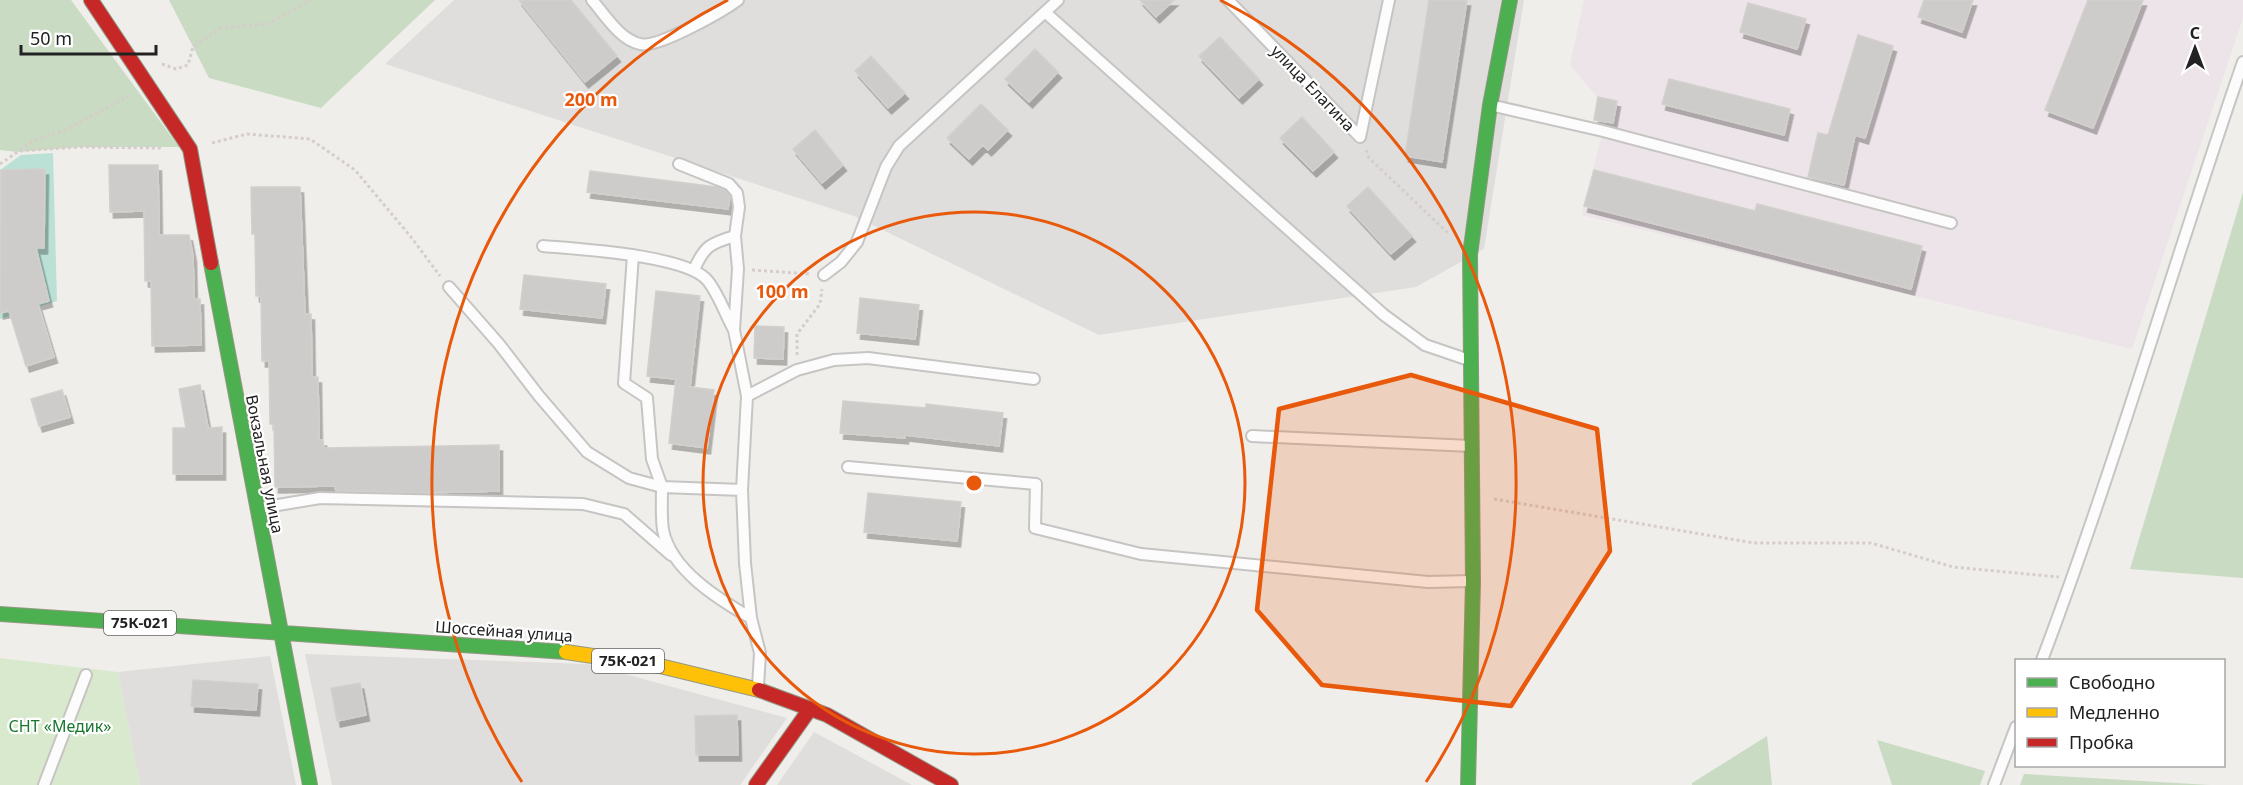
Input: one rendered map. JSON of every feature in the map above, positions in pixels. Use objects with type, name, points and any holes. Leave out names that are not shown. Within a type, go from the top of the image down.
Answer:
[{"type":"street","points":[[91,0],[190,149]]},
{"type":"street","points":[[1468,785],[1473,581],[1470,255],[1490,105],[1510,0]]},
{"type":"street","name":"Вокзальная улица","points":[[190,149],[310,785]]},
{"type":"street","name":"75К-021","points":[[0,614],[280,632]]},
{"type":"street","name":"Шоссейная улица","points":[[280,632],[553,650],[660,666],[758,690],[827,715],[951,785]]},
{"type":"street","points":[[756,785],[810,709]]},
{"type":"lane","points":[[592,0],[625,37],[642,45],[663,41],[729,7],[738,0]]},
{"type":"lane","points":[[824,275],[841,262],[857,242],[886,167],[899,146],[1058,0]]},
{"type":"lane","name":"улица Елагина","points":[[1228,0],[1360,137]]},
{"type":"lane","points":[[1360,137],[1389,0]]},
{"type":"lane","points":[[1046,13],[1384,315],[1425,345],[1471,361]]},
{"type":"lane","points":[[2042,659],[2073,579],[2200,184],[2243,62]]},
{"type":"lane","points":[[1490,105],[1603,131],[1951,223]]},
{"type":"lane","points":[[679,164],[729,184],[737,193],[739,207],[735,236],[738,269],[734,330],[747,396],[742,490],[745,563],[751,618],[760,653],[758,690]]},
{"type":"lane","points":[[694,270],[701,254],[712,242],[735,236]]},
{"type":"lane","points":[[543,246],[633,255],[694,270],[708,280],[734,330]]},
{"type":"lane","points":[[633,255],[624,383],[647,398],[652,459],[662,487],[663,530],[673,557]]},
{"type":"lane","points":[[449,287],[587,452],[629,477],[662,487],[742,490]]},
{"type":"lane","points":[[747,396],[797,370],[834,360],[868,358],[1034,379]]},
{"type":"lane","points":[[1252,436],[1471,446]]},
{"type":"lane","points":[[848,467],[1036,484],[1035,528],[1141,554],[1428,582],[1473,581]]},
{"type":"lane","points":[[257,509],[320,498],[583,504],[624,514],[717,599],[751,618]]},
{"type":"lane","points":[[44,785],[86,675]]},
{"type":"lane","points":[[1994,785],[2015,730]]},
{"type":"path","points":[[158,63],[176,69],[188,65],[193,47],[221,28],[268,24],[310,0]]},
{"type":"path","points":[[0,164],[34,140],[63,131],[150,87]]},
{"type":"path","points":[[190,149],[248,134],[310,139],[355,170],[449,287]]},
{"type":"path","name":"улица Елагина","points":[[1360,137],[1369,158],[1470,255]]},
{"type":"path","points":[[19,151],[79,147],[131,147]]},
{"type":"path","points":[[738,269],[824,275],[820,304],[797,334],[797,370]]},
{"type":"path","points":[[1471,496],[1528,503],[1754,543],[1871,543],[1953,567],[2073,579]]},
{"type":"highlighted area","points":[[1411,375],[1597,429],[1610,551],[1511,706],[1322,685],[1257,610],[1279,409]]},
{"type":"shaded area","points":[[454,0],[1524,0],[1484,249],[1416,287],[1099,335],[854,216],[385,64]]},
{"type":"shaded area","points":[[1584,0],[2243,0],[2243,18],[2132,349],[1582,215],[1605,122],[1594,120],[1597,97],[1570,65]]},
{"type":"shaded area","points":[[305,654],[588,664],[787,718],[740,785],[332,785]]},
{"type":"shaded area","points":[[270,656],[296,785],[140,785],[118,672]]},
{"type":"shaded area","points":[[814,732],[912,785],[777,785]]},
{"type":"green space","points":[[0,0],[71,0],[179,147],[79,147],[17,152],[0,150]]},
{"type":"green space","points":[[169,0],[435,0],[321,108],[209,78]]},
{"type":"green space","points":[[53,153],[57,301],[0,319],[0,170],[21,155]]},
{"type":"green space","points":[[2243,192],[2243,578],[2130,569]]},
{"type":"green space","name":"СНТ «Медик»","points":[[0,658],[118,672],[140,785],[0,785]]},
{"type":"green space","points":[[1767,736],[1772,785],[1692,785],[1692,783]]},
{"type":"green space","points":[[1877,740],[1985,771],[1980,785],[1892,785]]},
{"type":"green space","points":[[2024,774],[2210,785],[2020,785]]},
{"type":"building","points":[[519,0],[571,0],[617,56],[585,82]]},
{"type":"building","points":[[1140,0],[1174,0],[1156,17]]},
{"type":"building","points":[[1429,0],[1467,0],[1442,162],[1405,156]]},
{"type":"building","points":[[1924,0],[1973,0],[1962,32],[1918,17]]},
{"type":"building","points":[[2088,0],[2143,0],[2093,128],[2045,110]]},
{"type":"building","points":[[1748,3],[1806,19],[1797,49],[1740,32]]},
{"type":"building","points":[[1858,35],[1893,46],[1865,138],[1855,135],[1844,185],[1808,177],[1818,133],[1828,135]]},
{"type":"building","points":[[1220,37],[1259,79],[1239,98],[1199,56]]},
{"type":"building","points":[[1035,49],[1058,72],[1029,102],[1005,79]]},
{"type":"building","points":[[871,56],[905,93],[888,108],[855,71]]},
{"type":"building","points":[[1669,79],[1790,109],[1784,135],[1662,104]]},
{"type":"building","points":[[1598,97],[1617,101],[1613,123],[1594,120]]},
{"type":"building","points":[[981,104],[1008,130],[988,150],[983,145],[969,159],[947,138]]},
{"type":"building","points":[[1302,117],[1334,152],[1313,171],[1280,138]]},
{"type":"building","points":[[815,130],[843,165],[822,183],[793,149]]},
{"type":"building","points":[[109,165],[158,165],[159,235],[189,235],[193,256],[194,299],[200,299],[201,345],[152,346],[151,281],[145,281],[144,211],[110,212]]},
{"type":"building","points":[[45,169],[44,248],[36,248],[49,301],[38,304],[54,357],[26,366],[9,311],[0,313],[1,170]]},
{"type":"building","points":[[1594,170],[1755,211],[1757,204],[1922,246],[1911,289],[1584,206]]},
{"type":"building","points":[[590,171],[717,187],[725,190],[730,196],[728,209],[587,192]]},
{"type":"building","points":[[251,187],[300,187],[305,314],[311,314],[312,377],[318,377],[319,440],[323,440],[324,448],[499,445],[499,491],[418,493],[336,491],[335,486],[275,487],[274,424],[270,424],[269,361],[262,361],[261,296],[256,296],[255,234],[252,234]]},
{"type":"building","points":[[1368,187],[1412,236],[1391,254],[1347,206]]},
{"type":"building","points":[[524,275],[606,284],[602,318],[520,309]]},
{"type":"building","points":[[656,291],[700,296],[690,387],[714,390],[707,448],[669,443],[676,379],[647,376]]},
{"type":"building","points":[[860,298],[919,305],[915,339],[857,333]]},
{"type":"building","points":[[755,326],[784,327],[783,359],[754,358]]},
{"type":"building","points":[[200,385],[208,428],[222,427],[222,474],[173,474],[173,428],[186,428],[179,389]]},
{"type":"building","points":[[62,390],[70,417],[39,426],[31,399]]},
{"type":"building","points":[[843,401],[926,408],[926,404],[1003,413],[999,446],[905,435],[905,438],[840,433]]},
{"type":"building","points":[[868,493],[961,502],[957,541],[864,532]]},
{"type":"building","points":[[193,680],[258,684],[256,710],[191,706]]},
{"type":"building","points":[[360,683],[366,715],[337,721],[331,688]]},
{"type":"building","points":[[737,715],[738,755],[696,755],[695,716]]},
{"type":"traffic: fast","points":[[1468,785],[1473,581],[1470,255],[1490,105],[1510,0]]},
{"type":"traffic: fast","points":[[211,263],[310,785]]},
{"type":"traffic: fast","points":[[0,614],[566,652]]},
{"type":"traffic: slow","points":[[566,652],[660,666],[759,690]]},
{"type":"traffic: jam","points":[[91,0],[190,149],[211,263]]},
{"type":"traffic: jam","points":[[759,690],[827,715],[951,785]]},
{"type":"traffic: jam","points":[[756,785],[810,709]]}]
